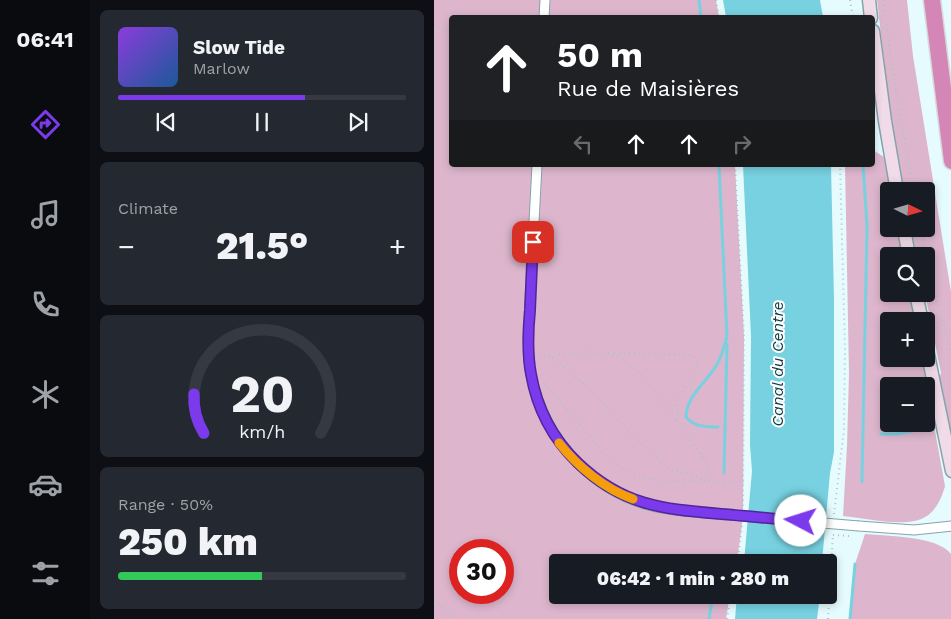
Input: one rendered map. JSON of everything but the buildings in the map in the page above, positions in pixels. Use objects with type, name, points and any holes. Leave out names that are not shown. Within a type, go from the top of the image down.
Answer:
[{"type":"highway","points":[[926,0],[937,49]]},
{"type":"highway","points":[[932,0],[951,161]]},
{"type":"main road","points":[[869,0],[871,15]]},
{"type":"main road","points":[[875,46],[895,182]]},
{"type":"main road","points":[[930,367],[951,471]]},
{"type":"street","points":[[544,15],[545,0]]},
{"type":"street","points":[[537,167],[528,337],[529,362],[533,383],[542,411],[555,437],[564,449],[589,473],[606,486],[628,498],[678,511],[914,530],[951,526]]},
{"type":"path","points":[[716,0],[718,15]]},
{"type":"path","points":[[850,0],[852,15]]},
{"type":"path","points":[[883,0],[896,92],[912,182]]},
{"type":"path","points":[[434,25],[449,32]]},
{"type":"path","points":[[677,420],[678,400],[697,369],[696,361],[692,354],[585,352],[529,362],[608,458],[622,469],[643,478],[744,482],[744,336],[735,167]]},
{"type":"path","points":[[834,517],[844,429],[845,360],[840,167]]},
{"type":"path","points":[[935,292],[951,356]]},
{"type":"path","points":[[606,352],[623,359],[657,393],[704,459],[708,468],[705,481]]},
{"type":"path","points":[[552,357],[585,385],[638,441],[668,468],[693,475],[705,481]]},
{"type":"path","points":[[828,619],[833,526]]},
{"type":"path","points":[[833,535],[856,536]]},
{"type":"path","points":[[434,600],[456,619]]},
{"type":"path","points":[[727,619],[730,604]]},
{"type":"shaded area","points":[[434,0],[716,0],[719,15],[449,15],[449,167],[735,167],[744,336],[743,516],[738,554],[549,554],[549,604],[728,604],[726,619],[434,619]]},
{"type":"shaded area","points":[[877,0],[907,0],[913,56],[933,182],[902,182],[889,103]]},
{"type":"shaded area","points":[[875,151],[884,157],[889,182],[880,182],[880,238],[900,238],[901,247],[880,247],[880,302],[911,302],[913,312],[880,312],[880,367],[923,367],[925,377],[880,377],[880,432],[935,431],[945,486],[934,510],[919,520],[909,522],[886,522],[843,516],[849,373],[845,167],[875,167]]},
{"type":"shaded area","points":[[935,193],[951,292],[951,471],[935,389],[941,373],[935,343],[935,312],[929,312],[927,302],[935,302],[935,247],[915,247],[913,238],[935,238]]},
{"type":"shaded area","points":[[865,534],[924,540],[944,548],[951,554],[951,619],[850,619],[855,564]]},
{"type":"water","points":[[723,0],[820,0],[823,15],[726,15]]},
{"type":"water","name":"Canal du Centre","points":[[743,167],[831,167],[834,300],[834,452],[830,473],[823,554],[745,554],[752,471],[750,445],[751,336]]},
{"type":"water","points":[[736,604],[819,604],[817,619],[735,619]]},
{"type":"waterway","points":[[699,0],[701,15]]},
{"type":"waterway","points":[[718,427],[697,425],[686,417],[689,403],[693,396],[718,363],[727,336],[719,167]]},
{"type":"waterway","points":[[862,482],[867,226],[863,167]]},
{"type":"waterway","points":[[724,473],[727,344]]},
{"type":"waterway","points":[[881,434],[908,432]]},
{"type":"waterway","points":[[850,619],[855,564]]},
{"type":"waterway","points":[[709,619],[712,604]]},
{"type":"slow traffic","points":[[559,443],[589,473],[606,486],[633,499]]},
{"type":"route","points":[[533,242],[528,337],[530,374],[542,411],[555,437],[564,449],[589,473],[606,486],[628,498],[678,511],[801,521]]}]
